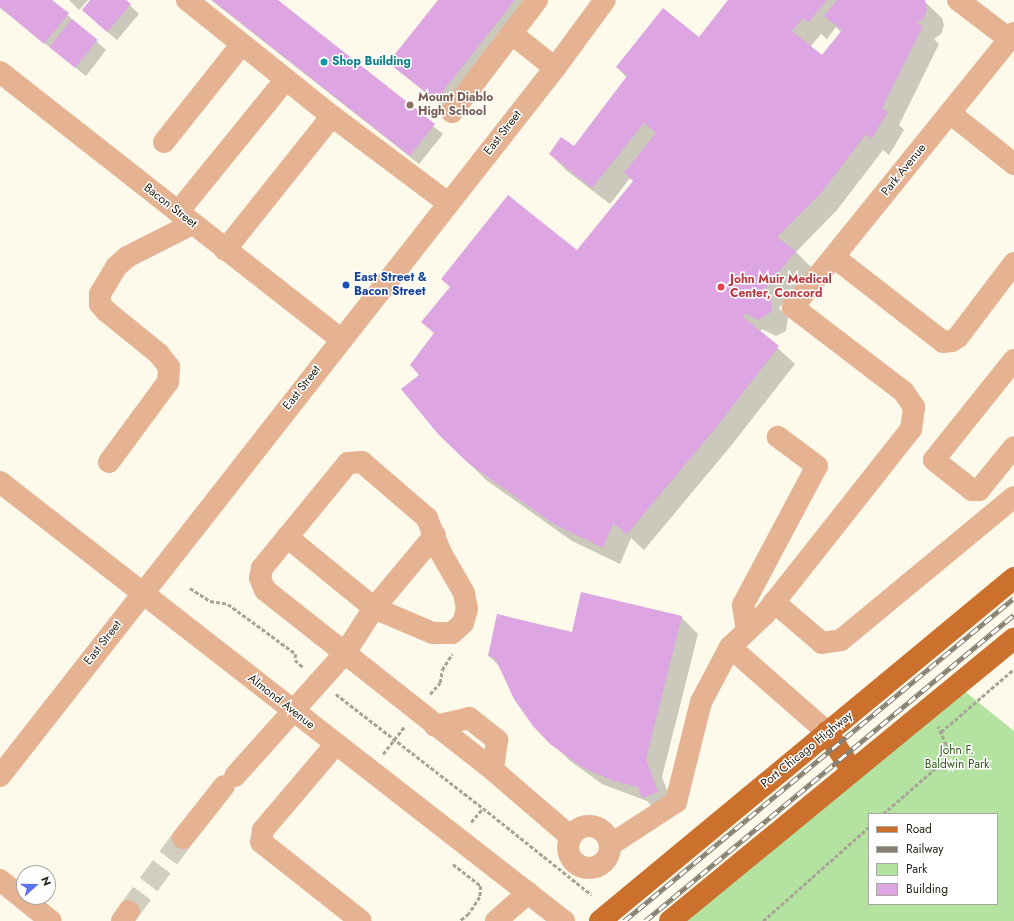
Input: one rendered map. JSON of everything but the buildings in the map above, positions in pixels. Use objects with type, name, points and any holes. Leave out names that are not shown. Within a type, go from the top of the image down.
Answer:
[{"type":"main road","name":"Port Chicago Highway","points":[[600,921],[1014,578]]},
{"type":"main road","points":[[670,921],[851,770],[927,710],[1014,638]]},
{"type":"main road","points":[[827,732],[851,770]]},
{"type":"street","points":[[187,0],[332,116],[448,203]]},
{"type":"street","points":[[452,112],[537,0]]},
{"type":"street","name":"East Street","points":[[0,776],[340,339],[555,68],[605,0]]},
{"type":"street","points":[[958,0],[1011,36]]},
{"type":"street","points":[[512,34],[555,68]]},
{"type":"street","name":"Park Avenue","points":[[774,602],[911,429],[914,407],[904,392],[793,307],[1011,36]]},
{"type":"street","points":[[164,142],[242,44]]},
{"type":"street","name":"Bacon Street","points":[[0,72],[340,339]]},
{"type":"street","points":[[109,462],[168,382],[169,367],[159,354],[106,311],[100,304],[100,294],[116,267],[127,257],[185,218],[286,79]]},
{"type":"street","points":[[950,113],[1014,164]]},
{"type":"street","points":[[225,250],[332,116]]},
{"type":"street","points":[[834,257],[943,342],[952,341],[958,337],[1014,263]]},
{"type":"street","points":[[1014,360],[934,460],[972,490],[979,490],[1014,447]]},
{"type":"street","points":[[747,631],[743,605],[817,466],[778,437]]},
{"type":"street","points":[[287,538],[374,608],[433,633],[452,633],[463,623],[467,609],[464,593],[441,553],[427,518],[362,462],[355,461],[348,463],[262,568],[260,578],[264,590],[435,726],[469,718],[497,740],[493,770],[571,836]]},
{"type":"street","name":"Almond Avenue","points":[[0,482],[143,592],[292,711],[564,921]]},
{"type":"street","points":[[610,845],[676,802],[701,702],[730,647],[774,602],[822,643],[841,640],[1014,497]]},
{"type":"street","points":[[183,838],[229,781],[345,653],[374,608],[435,535]]},
{"type":"street","points":[[730,647],[827,732]]},
{"type":"street","points":[[336,744],[263,830],[261,842],[362,921]]},
{"type":"street","points":[[592,826],[604,832],[610,845],[610,853],[602,864],[588,868],[581,867],[571,858],[568,845],[571,836],[579,828],[592,826]]},
{"type":"street","points":[[0,880],[52,921]]},
{"type":"street","points":[[496,921],[528,893]]},
{"type":"path","points":[[190,588],[210,601],[228,604],[296,654],[295,660],[319,681],[484,808],[592,895]]},
{"type":"path","points":[[941,732],[1014,669]]},
{"type":"path","points":[[884,813],[945,760],[946,745],[941,732],[927,710]]},
{"type":"path","points":[[763,921],[868,828]]},
{"type":"path","points":[[450,862],[481,886],[480,897],[469,914],[460,921]]},
{"type":"green space","name":"John F. Baldwin Park","points":[[957,685],[1014,731],[1014,921],[670,921]]},
{"type":"tunnel","points":[[129,911],[183,838]]},
{"type":"railway","points":[[624,921],[1014,598]]},
{"type":"railway","points":[[645,921],[1014,615]]},
{"type":"place","name":"Shop Building","points":[[324,62]]},
{"type":"place","name":"Mount Diablo High School","points":[[410,105]]},
{"type":"place","name":"East Street & Bacon Street","points":[[346,285]]},
{"type":"place","name":"John Muir Medical Center, Concord","points":[[721,287]]}]
